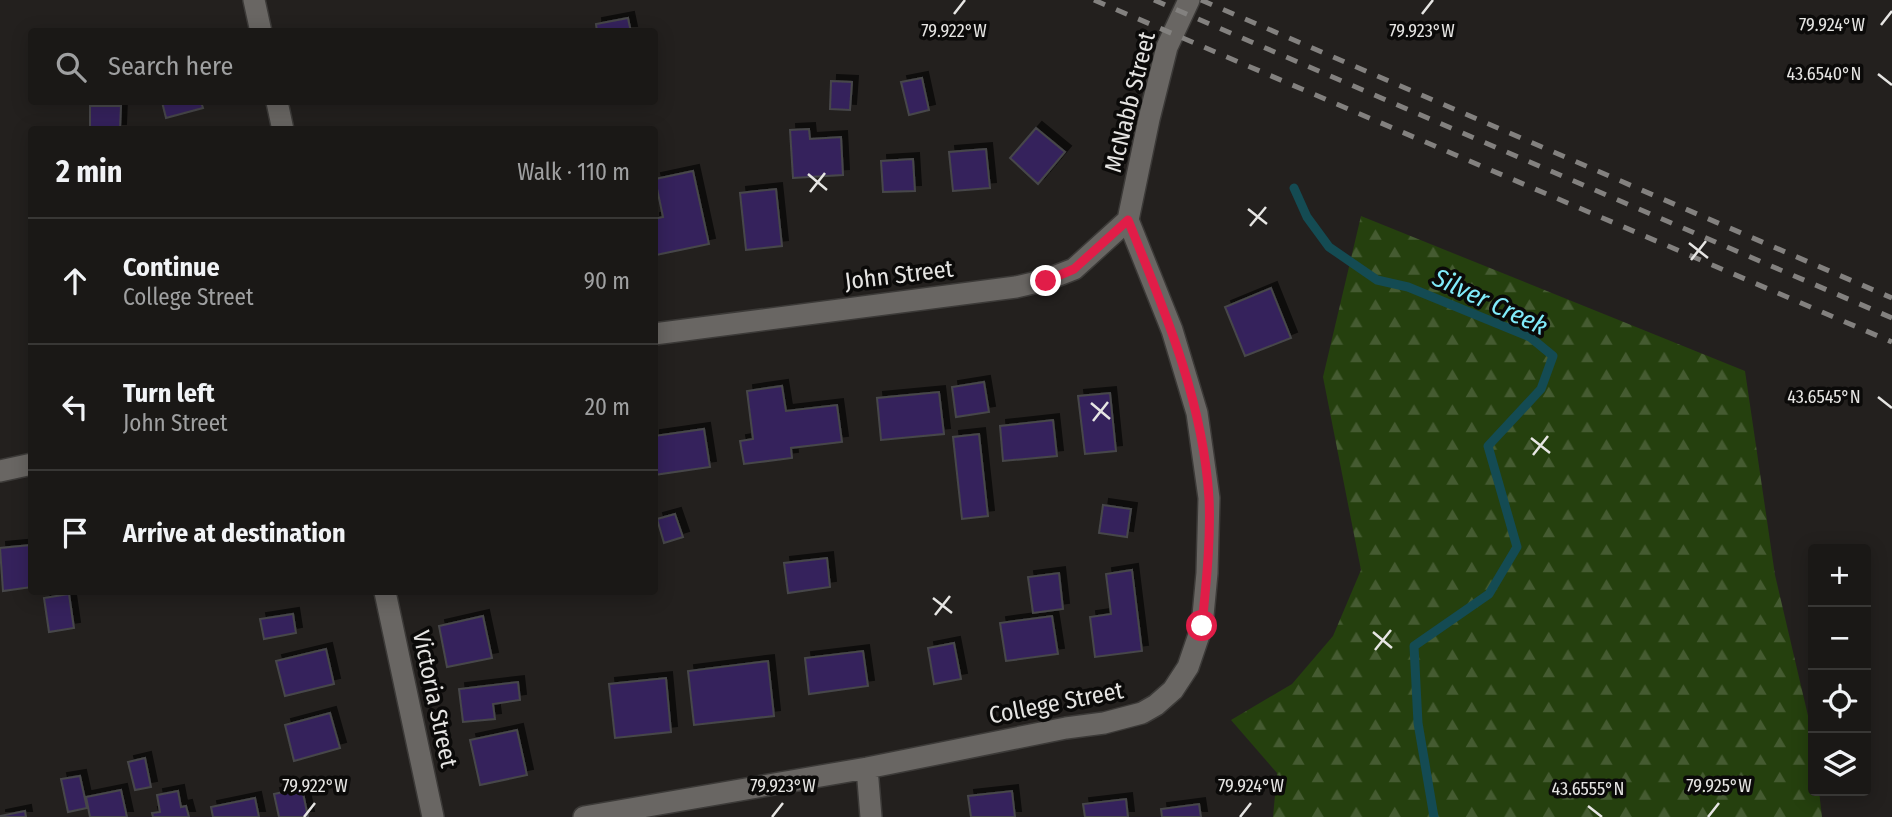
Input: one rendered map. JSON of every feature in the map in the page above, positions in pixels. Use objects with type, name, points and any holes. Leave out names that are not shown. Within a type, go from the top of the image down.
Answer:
[{"type":"street","points":[[254,0],[260,28]]},
{"type":"street","name":"McNabb Street","points":[[1128,220],[1167,47],[1189,0]]},
{"type":"street","points":[[278,105],[282,126]]},
{"type":"street","name":"John Street","points":[[658,333],[1046,281],[1074,269],[1128,220]]},
{"type":"street","name":"College Street","points":[[584,817],[867,768],[1066,728],[1104,723],[1142,712],[1156,705],[1172,690],[1188,667],[1202,626],[1209,498],[1197,414],[1172,330],[1128,220]]},
{"type":"street","points":[[0,471],[28,465]]},
{"type":"street","name":"Victoria Street","points":[[386,595],[433,817]]},
{"type":"street","points":[[867,768],[871,817]]},
{"type":"green space","points":[[1361,216],[1745,371],[1775,575],[1808,716],[1808,796],[1820,796],[1822,817],[1273,817],[1277,773],[1231,720],[1292,684],[1333,636],[1361,570],[1323,377]]},
{"type":"building","points":[[628,18],[630,28],[596,28],[596,24]]},
{"type":"building","points":[[922,78],[929,110],[909,115],[901,82]]},
{"type":"building","points":[[831,81],[852,82],[850,110],[830,109]]},
{"type":"building","points":[[163,105],[202,105],[203,108],[166,118]]},
{"type":"building","points":[[90,106],[121,106],[120,126],[90,126]]},
{"type":"building","points":[[1036,128],[1065,152],[1038,184],[1010,158]]},
{"type":"building","points":[[809,129],[810,139],[841,137],[843,175],[793,178],[790,130]]},
{"type":"building","points":[[986,149],[990,188],[953,191],[949,152]]},
{"type":"building","points":[[913,159],[915,191],[883,192],[881,161]]},
{"type":"building","points":[[693,171],[709,244],[658,255],[658,218],[663,217],[658,178]]},
{"type":"building","points":[[776,189],[782,246],[746,250],[740,193]]},
{"type":"building","points":[[1271,288],[1291,338],[1245,356],[1225,307]]},
{"type":"building","points":[[984,382],[989,412],[956,417],[952,387]]},
{"type":"building","points":[[782,386],[786,411],[837,405],[842,442],[791,448],[792,458],[744,464],[740,441],[753,439],[747,391]]},
{"type":"building","points":[[939,392],[944,434],[881,440],[877,398]]},
{"type":"building","points":[[1110,393],[1116,451],[1085,454],[1078,396]]},
{"type":"building","points":[[1053,420],[1057,456],[1003,461],[1000,426]]},
{"type":"building","points":[[704,429],[710,467],[658,474],[658,435]]},
{"type":"building","points":[[979,434],[988,516],[962,519],[953,437]]},
{"type":"building","points":[[1103,505],[1131,509],[1127,537],[1099,533]]},
{"type":"building","points":[[675,514],[683,537],[664,543],[658,519]]},
{"type":"building","points":[[28,545],[28,588],[3,591],[0,548]]},
{"type":"building","points":[[827,558],[830,587],[788,593],[784,563]]},
{"type":"building","points":[[1132,570],[1142,651],[1095,657],[1090,617],[1111,614],[1106,574]]},
{"type":"building","points":[[1059,573],[1063,609],[1033,613],[1028,577]]},
{"type":"building","points":[[69,595],[74,628],[49,632],[44,598]]},
{"type":"building","points":[[293,614],[296,633],[264,639],[260,619]]},
{"type":"building","points":[[483,616],[492,658],[447,667],[439,626]]},
{"type":"building","points":[[1052,616],[1058,654],[1006,661],[1000,623]]},
{"type":"building","points":[[954,643],[961,679],[934,684],[928,648]]},
{"type":"building","points":[[326,649],[334,684],[285,696],[276,661]]},
{"type":"building","points":[[863,651],[868,686],[809,694],[805,658]]},
{"type":"building","points":[[768,661],[774,716],[694,725],[688,671]]},
{"type":"building","points":[[666,678],[671,732],[615,738],[609,684]]},
{"type":"building","points":[[518,682],[520,700],[493,704],[495,719],[463,722],[459,689]]},
{"type":"building","points":[[330,713],[340,748],[294,761],[285,725]]},
{"type":"building","points":[[517,730],[527,775],[480,785],[470,740]]},
{"type":"building","points":[[145,758],[151,787],[135,790],[128,762]]},
{"type":"building","points":[[80,776],[87,808],[68,812],[61,779]]},
{"type":"building","points":[[302,788],[308,817],[279,817],[274,794]]},
{"type":"building","points":[[121,790],[127,817],[90,817],[86,797]]},
{"type":"building","points":[[178,791],[181,807],[186,806],[189,817],[153,817],[152,813],[160,812],[157,795]]},
{"type":"building","points":[[1012,791],[1015,817],[971,817],[968,796]]},
{"type":"building","points":[[255,798],[259,817],[213,817],[211,807]]},
{"type":"building","points":[[1126,799],[1128,817],[1085,817],[1083,804]]},
{"type":"building","points":[[1199,804],[1201,817],[1162,817],[1161,809]]},
{"type":"building","points":[[25,811],[26,817],[0,817],[0,816]]},
{"type":"waterway","name":"Silver Creek","points":[[1294,188],[1307,217],[1329,247],[1377,280],[1408,287],[1530,337],[1553,356],[1541,389],[1488,446],[1517,547],[1489,594],[1414,646],[1418,723],[1434,817]]},
{"type":"railway","points":[[1094,0],[1892,342]]},
{"type":"railway","points":[[1154,0],[1892,318]]},
{"type":"railway","points":[[1201,0],[1892,298]]},
{"type":"route","points":[[1046,281],[1074,269],[1128,220],[1172,330],[1197,414],[1209,498],[1202,626]]}]
